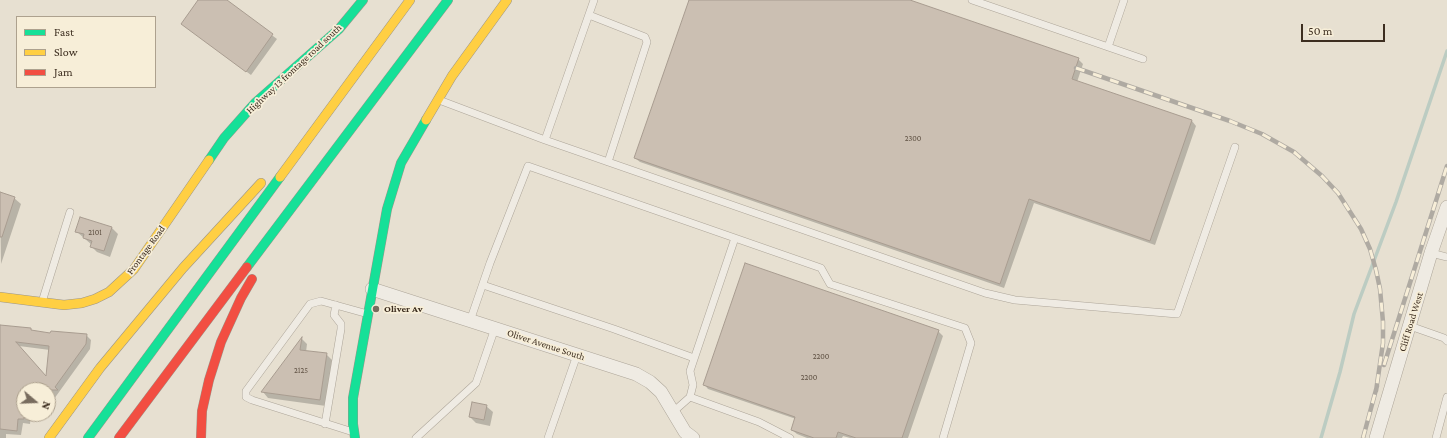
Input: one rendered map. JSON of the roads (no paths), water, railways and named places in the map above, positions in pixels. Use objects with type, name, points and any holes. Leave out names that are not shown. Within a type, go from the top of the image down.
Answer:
[{"type":"main road","name":"Highway 13 frontage road south","points":[[212,157],[224,138],[255,103],[339,29],[363,0]]},
{"type":"main road","points":[[88,438],[410,0]]},
{"type":"main road","points":[[119,438],[448,0]]},
{"type":"main road","points":[[355,435],[353,398],[386,209],[401,163],[437,99],[507,0]]},
{"type":"main road","points":[[276,167],[325,116]]},
{"type":"main road","name":"Frontage Road","points":[[0,297],[64,305],[82,303],[95,299],[109,292],[134,268],[212,157]]},
{"type":"main road","points":[[201,438],[202,412],[209,380],[221,342],[241,298],[258,268],[318,174]]},
{"type":"main road","points":[[49,438],[100,368],[183,268],[265,179]]},
{"type":"street","name":"Cliff Road West","points":[[1376,438],[1447,207]]},
{"type":"street","name":"Oliver Avenue South","points":[[372,289],[636,374],[650,382],[661,392],[685,432],[693,438]]},
{"type":"lane","points":[[545,140],[594,0]]},
{"type":"lane","points":[[972,0],[1143,59]]},
{"type":"lane","points":[[1108,47],[1124,0]]},
{"type":"lane","points":[[589,15],[645,36],[647,42],[608,162]]},
{"type":"lane","points":[[437,99],[545,140],[985,293],[1015,300],[1176,314],[1235,147]]},
{"type":"lane","points":[[470,321],[490,263],[528,166],[821,268],[830,284],[965,328],[971,343],[943,438]]},
{"type":"lane","points":[[42,302],[70,212]]},
{"type":"lane","points":[[673,412],[690,397],[693,385],[690,370],[735,238]]},
{"type":"lane","points":[[1432,253],[1447,257]]},
{"type":"lane","points":[[483,285],[614,329],[694,358]]},
{"type":"lane","points":[[355,435],[252,400],[246,397],[246,391],[310,304],[322,301],[368,314]]},
{"type":"lane","points":[[326,424],[341,329],[341,324],[334,315],[336,305]]},
{"type":"lane","points":[[1410,326],[1444,338],[1447,341]]},
{"type":"lane","points":[[416,438],[476,383],[494,328]]},
{"type":"lane","points":[[548,438],[577,355]]},
{"type":"lane","points":[[690,397],[759,422],[790,438]]},
{"type":"lane","points":[[1436,438],[1447,397]]},
{"type":"waterway","points":[[1321,438],[1340,372],[1354,314],[1396,202],[1447,51]]},
{"type":"railway","points":[[1076,68],[1230,121],[1262,134],[1294,152],[1322,176],[1338,193],[1361,229],[1370,249],[1380,289],[1383,343],[1376,391]]},
{"type":"railway","points":[[1384,365],[1447,166]]},
{"type":"railway","points":[[1363,438],[1377,386]]},
{"type":"place","name":"Oliver Av","points":[[376,309]]}]
